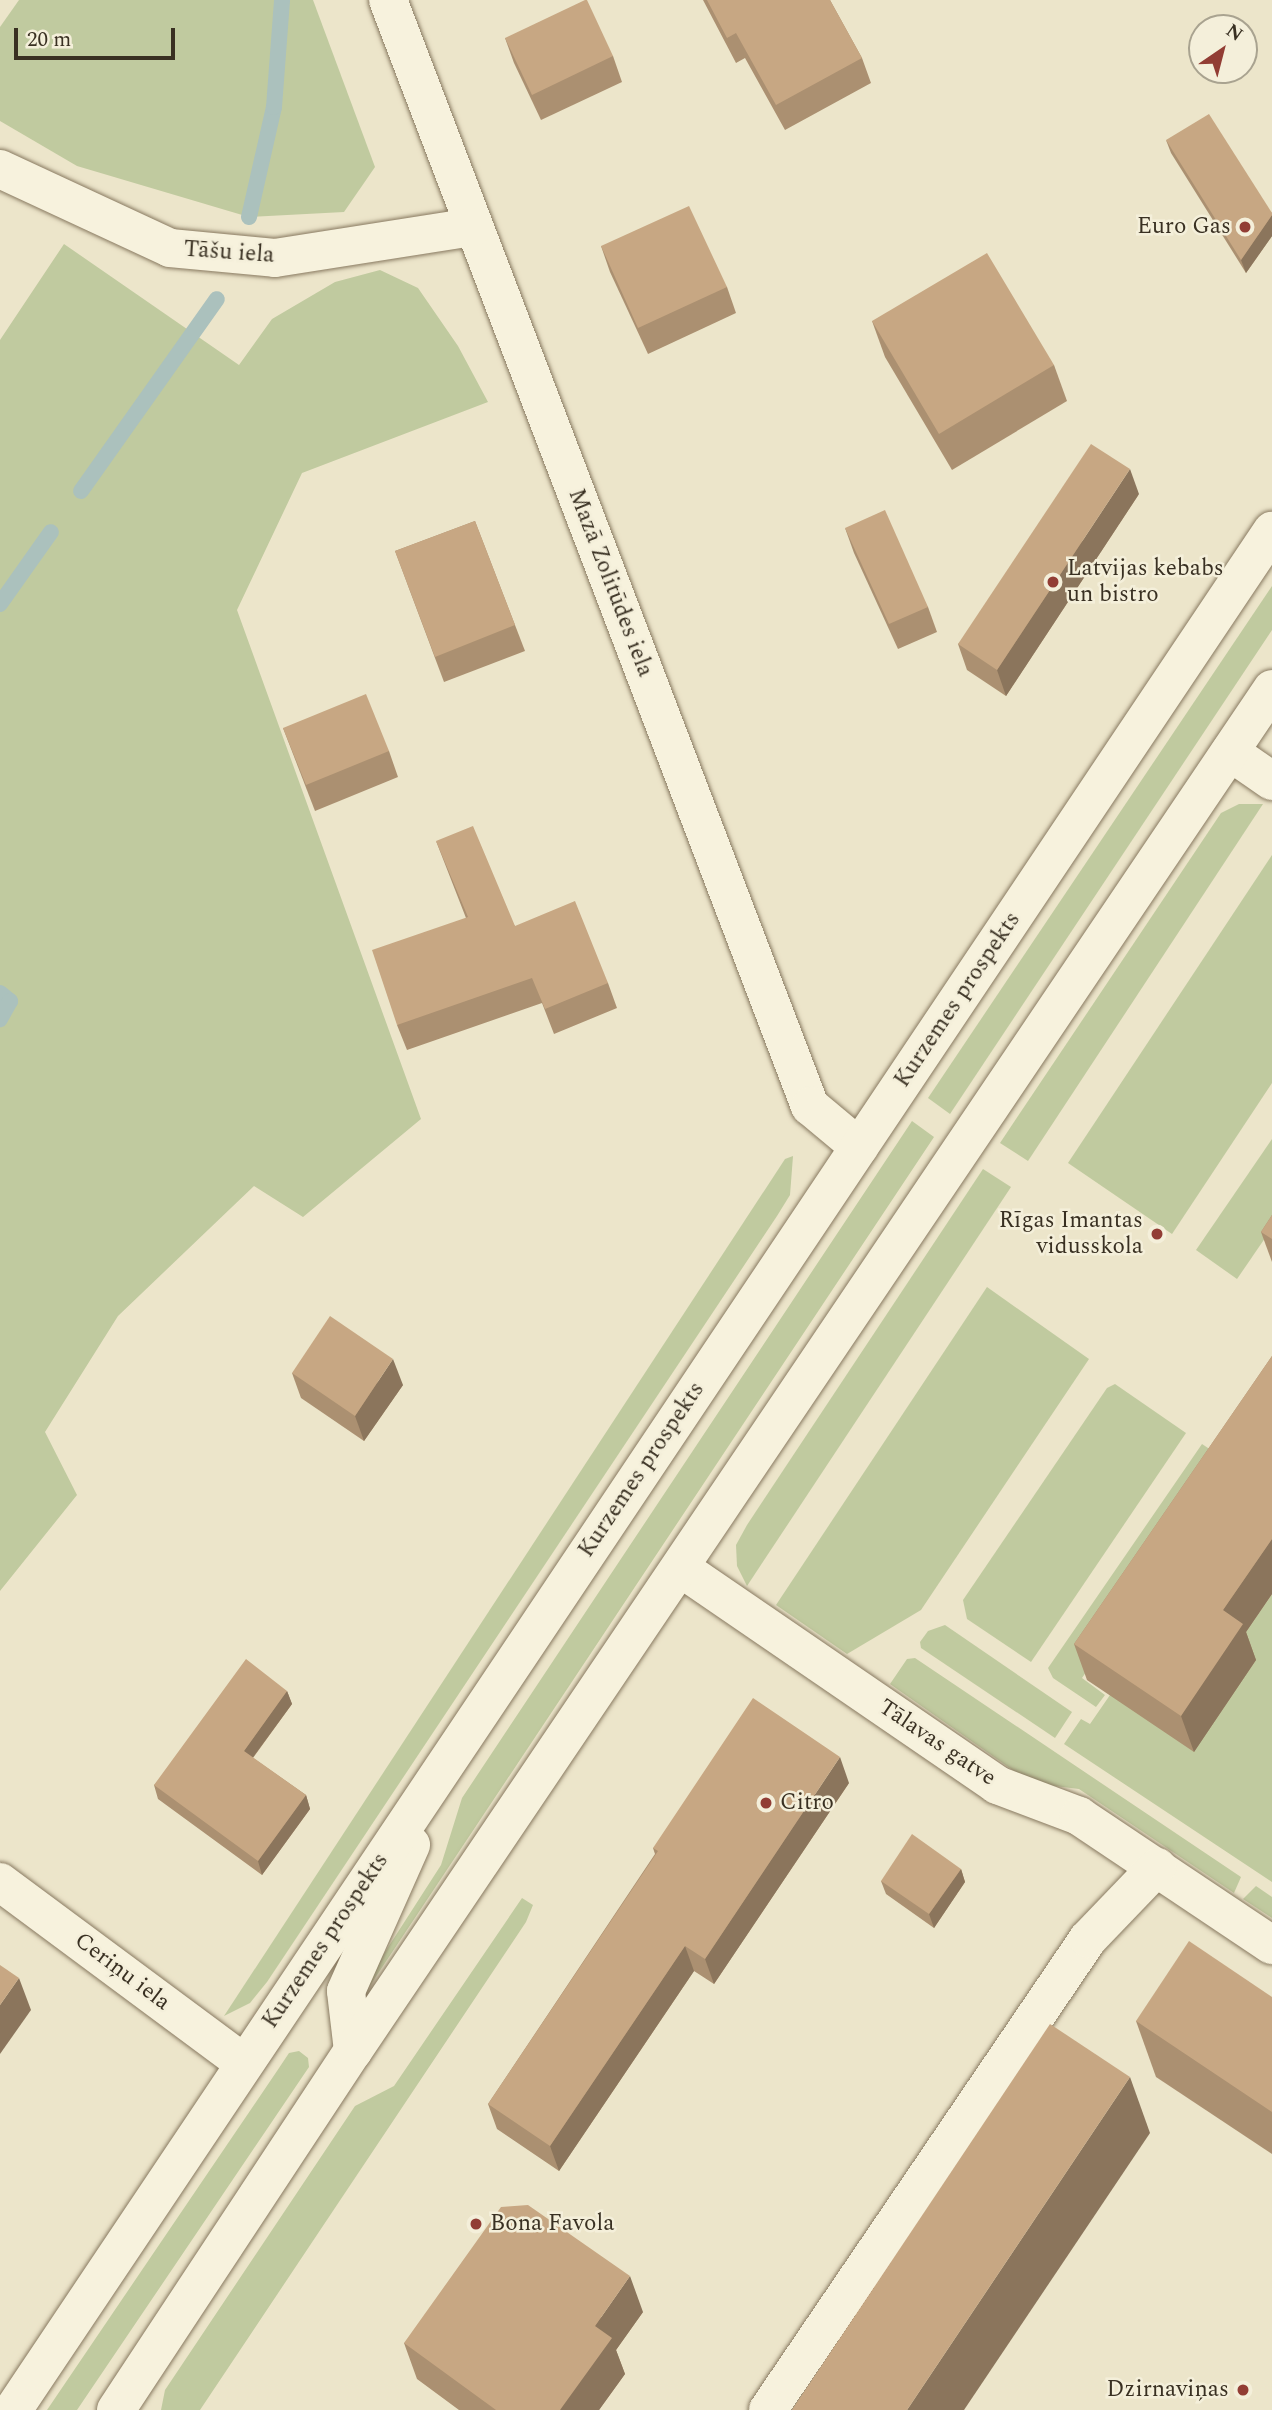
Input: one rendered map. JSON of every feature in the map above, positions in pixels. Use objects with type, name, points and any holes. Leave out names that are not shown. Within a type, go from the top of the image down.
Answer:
[{"type":"main road","name":"Mazā Zolitūdes iela","points":[[388,0],[810,1106],[859,1147]]},
{"type":"main road","name":"Tāšu iela","points":[[0,169],[170,248],[275,258],[473,227]]},
{"type":"main road","name":"Kurzemes prospekts","points":[[13,2410],[1272,531]]},
{"type":"main road","points":[[116,2410],[353,2051],[682,1569],[1272,688]]},
{"type":"main road","points":[[1230,752],[1272,781]]},
{"type":"main road","name":"Tālavas gatve","points":[[682,1569],[996,1785],[1079,1815],[1272,1945]]},
{"type":"main road","points":[[353,2051],[346,1991],[409,1850],[416,1805]]},
{"type":"main road","points":[[768,2410],[1088,1939],[1157,1867]]},
{"type":"main road","name":"Ceriņu iela","points":[[0,1882],[244,2063]]},
{"type":"green space","points":[[19,0],[313,0],[375,167],[344,212],[249,217],[77,166],[0,121],[0,27]]},
{"type":"green space","points":[[64,244],[239,365],[272,319],[335,282],[380,270],[418,288],[458,346],[488,402],[302,473],[237,610],[421,1119],[303,1217],[254,1186],[118,1316],[45,1432],[77,1495],[0,1591],[0,340]]},
{"type":"green space","points":[[1272,586],[1272,630],[950,1114],[928,1098]]},
{"type":"green space","points":[[1239,804],[1263,804],[1028,1161],[1000,1143],[1221,813]]},
{"type":"green space","points":[[1272,855],[1272,1083],[1172,1234],[1068,1163]]},
{"type":"green space","points":[[912,1121],[934,1137],[367,1990],[369,1977],[441,1865],[462,1798]]},
{"type":"green space","points":[[1272,1139],[1272,1228],[1237,1279],[1196,1250]]},
{"type":"green space","points":[[793,1156],[790,1195],[777,1216],[267,1982],[250,2003],[224,2016],[785,1159]]},
{"type":"green space","points":[[983,1169],[1011,1187],[747,1586],[737,1566],[736,1545],[747,1525]]},
{"type":"green space","points":[[987,1287],[1089,1359],[921,1610],[847,1654],[776,1605]]},
{"type":"green space","points":[[1115,1384],[1186,1433],[1031,1662],[967,1619],[963,1600],[1107,1388]]},
{"type":"green space","points":[[1202,1444],[1229,1462],[1082,1678],[1105,1695],[1096,1707],[1053,1678],[1048,1668]]},
{"type":"green space","points":[[1272,1594],[1272,1882],[1064,1744],[1081,1719],[1090,1724],[1110,1695],[1236,1646]]},
{"type":"green space","points":[[945,1625],[1072,1712],[1055,1738],[921,1648],[920,1642],[928,1631]]},
{"type":"green space","points":[[915,1658],[1241,1877],[1234,1893],[1079,1789],[1031,1783],[890,1684],[907,1659]]},
{"type":"green space","points":[[1256,1886],[1272,1897],[1272,1918],[1243,1899]]},
{"type":"green space","points":[[522,1898],[533,1905],[526,1922],[200,2410],[161,2410],[165,2390],[355,2106],[394,2086]]},
{"type":"green space","points":[[299,2051],[308,2058],[309,2067],[77,2410],[47,2410],[289,2053]]},
{"type":"building","points":[[585,0],[613,56],[532,95],[505,38]]},
{"type":"building","points":[[707,0],[830,0],[862,58],[776,105],[736,33],[727,38]]},
{"type":"building","points":[[1209,114],[1272,213],[1241,260],[1166,140]]},
{"type":"building","points":[[689,206],[727,287],[638,328],[601,246]]},
{"type":"building","points":[[987,253],[1054,365],[939,434],[872,321]]},
{"type":"building","points":[[1091,444],[1130,469],[997,670],[958,644]]},
{"type":"building","points":[[885,510],[928,607],[889,624],[845,528]]},
{"type":"building","points":[[475,521],[515,625],[435,657],[395,551]]},
{"type":"building","points":[[366,694],[389,751],[306,785],[283,728]]},
{"type":"building","points":[[473,826],[515,926],[575,901],[608,983],[545,1009],[532,978],[397,1025],[372,950],[468,917],[436,841]]},
{"type":"building","points":[[1272,1215],[1272,1239],[1261,1232]]},
{"type":"building","points":[[330,1316],[393,1359],[355,1416],[292,1373]]},
{"type":"building","points":[[1272,1356],[1272,1539],[1223,1610],[1243,1624],[1181,1716],[1074,1644]]},
{"type":"building","points":[[246,1659],[287,1691],[244,1751],[306,1795],[258,1861],[154,1785]]},
{"type":"building","points":[[753,1698],[840,1757],[705,1959],[685,1946],[550,2146],[488,2104],[658,1851],[653,1848]]},
{"type":"building","points":[[912,1834],[961,1869],[929,1914],[881,1881]]},
{"type":"building","points":[[1189,1941],[1272,1997],[1272,2112],[1136,2021]]},
{"type":"building","points":[[0,1965],[19,1978],[0,2005]]},
{"type":"building","points":[[1050,2024],[1130,2077],[907,2410],[792,2410]]},
{"type":"building","points":[[528,2205],[630,2276],[595,2326],[612,2338],[560,2410],[496,2410],[404,2343],[501,2207]]},
{"type":"waterway","points":[[249,217],[274,107],[282,0]]},
{"type":"waterway","points":[[81,491],[217,299]]},
{"type":"waterway","points":[[0,604],[51,532]]},
{"type":"waterway","points":[[0,993],[10,1001],[0,1019]]},
{"type":"place","name":"Euro Gas","points":[[1245,227]]},
{"type":"place","name":"Latvijas kebabs un bistro","points":[[1053,582]]},
{"type":"place","name":"Rīgas Imantas vidusskola","points":[[1157,1234]]},
{"type":"place","name":"Citro","points":[[766,1803]]},
{"type":"place","name":"Bona Favola","points":[[476,2224]]},
{"type":"place","name":"Dzirnaviņas","points":[[1243,2390]]}]
